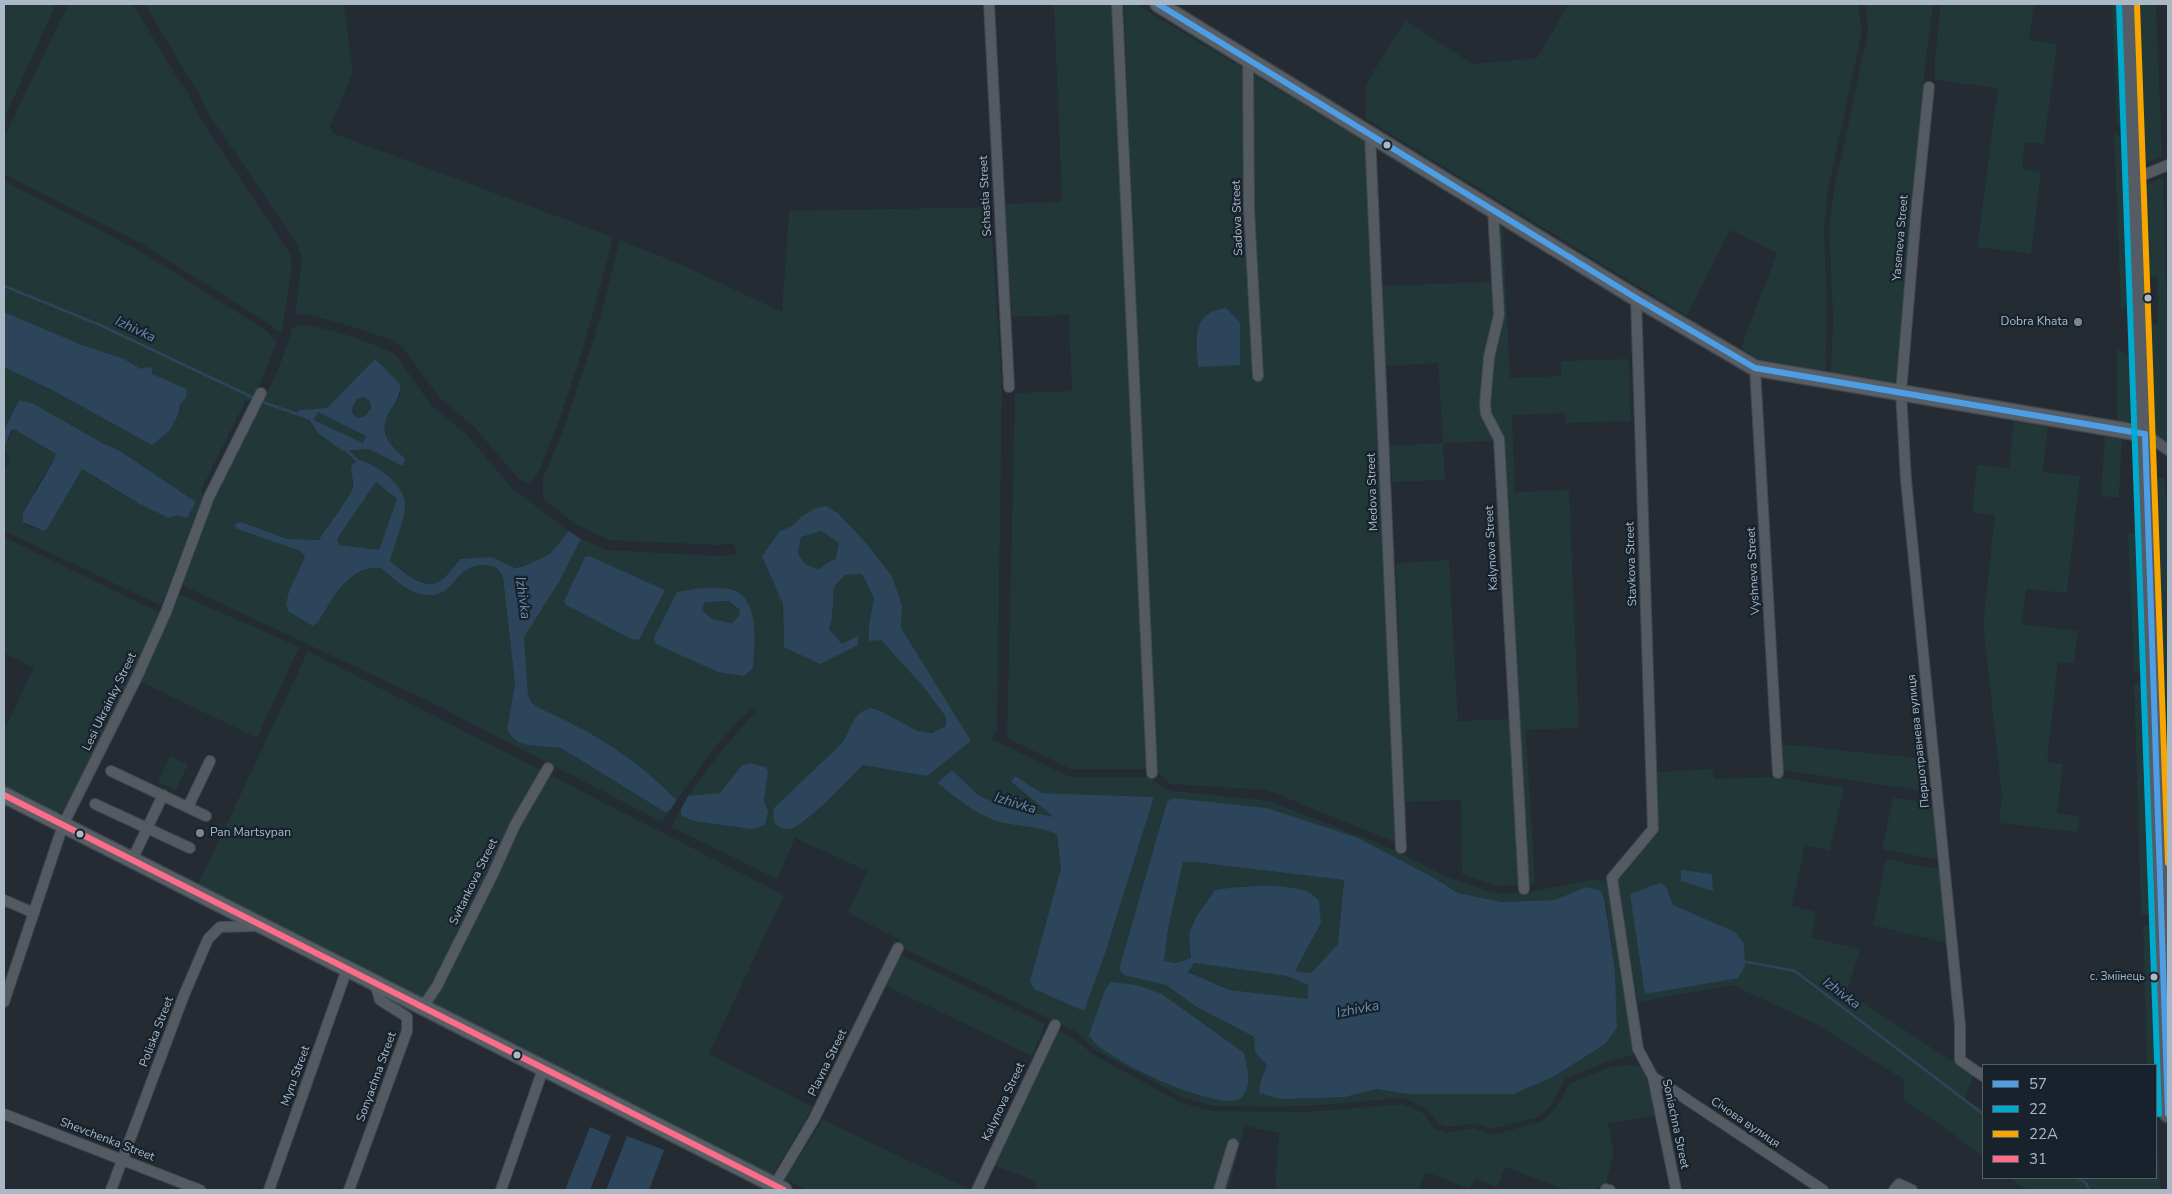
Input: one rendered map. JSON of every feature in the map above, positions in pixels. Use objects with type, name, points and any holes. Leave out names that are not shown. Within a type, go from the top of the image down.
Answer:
[{"type":"main road","points":[[2128,4],[2136,178],[2168,1114]]},
{"type":"street","name":"Schastia Street","points":[[989,4],[1009,387]]},
{"type":"street","points":[[1117,4],[1152,773]]},
{"type":"street","points":[[1158,4],[1636,298],[1755,368],[2145,434],[2168,450]]},
{"type":"street","name":"Sadova Street","points":[[1248,59],[1249,210],[1258,376]]},
{"type":"street","name":"Yaseneva Street","points":[[1901,392],[1929,87]]},
{"type":"street","name":"Medova Street","points":[[1370,134],[1401,848]]},
{"type":"street","points":[[2136,178],[2168,165]]},
{"type":"street","name":"Kalynova Street","points":[[1493,210],[1499,315],[1489,357],[1485,404],[1486,414],[1499,439],[1524,889]]},
{"type":"street","name":"Stavkova Street","points":[[1636,298],[1653,829]]},
{"type":"street","name":"Vyshneva Street","points":[[1755,368],[1778,773]]},
{"type":"street","name":"Першотравнева вулиця","points":[[1901,392],[1906,480],[1960,1025],[1960,1060],[1982,1075]]},
{"type":"street","name":"Lesi Ukrainky Street","points":[[4,1002],[8,978],[34,913],[63,825],[137,677],[176,588],[209,497],[261,393]]},
{"type":"street","points":[[188,807],[210,761]]},
{"type":"street","name":"Svitankova Street","points":[[422,1008],[437,986],[492,876],[514,825],[548,768]]},
{"type":"street","points":[[111,771],[206,816]]},
{"type":"street","points":[[4,795],[779,1188]]},
{"type":"street","points":[[132,860],[162,795]]},
{"type":"street","points":[[95,804],[190,848]]},
{"type":"street","name":"Soniachna Street","points":[[1653,829],[1612,878],[1638,1049],[1653,1077],[1676,1190]]},
{"type":"street","points":[[4,900],[34,913]]},
{"type":"street","name":"Poliska Street","points":[[111,1190],[208,939],[220,927],[261,926]]},
{"type":"street","name":"Plavna Street","points":[[779,1188],[898,948]]},
{"type":"street","name":"Myru Street","points":[[269,1190],[347,970]]},
{"type":"street","name":"Sonyachna Street","points":[[349,1190],[407,1031],[407,1017],[380,1000],[376,984]]},
{"type":"street","name":"Kalynova Street","points":[[976,1190],[1055,1025]]},
{"type":"street","points":[[501,1190],[543,1069]]},
{"type":"street","name":"Січова вулиця","points":[[1653,1077],[1823,1190]]},
{"type":"street","name":"Shevchenka Street","points":[[4,1114],[200,1190]]},
{"type":"street","points":[[1219,1190],[1233,1144]]},
{"type":"street","points":[[1894,1190],[1899,1184],[1912,1190]]},
{"type":"green space","points":[[4,4],[56,4],[4,119]]},
{"type":"green space","points":[[68,4],[133,4],[189,94],[200,118],[291,255],[292,266],[282,332],[277,331],[268,323],[142,244],[4,174],[4,138]]},
{"type":"green space","points":[[145,4],[344,4],[353,72],[330,127],[333,133],[613,237],[569,392],[538,473],[532,481],[528,483],[519,479],[473,426],[439,397],[402,347],[392,340],[350,326],[305,314],[295,315],[302,259],[296,242],[208,113],[197,89],[186,74]]},
{"type":"green space","points":[[1054,4],[1113,4],[1147,769],[1071,769],[1007,738],[1015,393],[1072,391],[1069,315],[1012,317],[1005,204],[1062,202]]},
{"type":"green space","points":[[1124,4],[1136,4],[1367,143],[1397,843],[1267,790],[1170,784],[1155,770]]},
{"type":"green space","points":[[1569,4],[1858,4],[1862,31],[1828,190],[1824,226],[1827,316],[1825,371],[1758,359],[1741,347],[1777,253],[1730,230],[1687,316],[1366,119],[1366,84],[1405,20],[1473,64],[1537,58]]},
{"type":"green space","points":[[1866,4],[1933,4],[1926,57],[1897,383],[1831,373],[1833,316],[1829,226],[1834,191],[1868,32]]},
{"type":"green space","points":[[1941,4],[2034,4],[2029,40],[2057,44],[2044,144],[2025,142],[2022,169],[2041,172],[2031,254],[1977,247],[1998,88],[1935,80],[1935,59]]},
{"type":"green space","points":[[2112,4],[2119,4],[2124,126],[2117,126]]},
{"type":"green space","points":[[2138,4],[2156,4],[2162,157],[2144,164]]},
{"type":"green space","points":[[2114,133],[2122,137],[2128,303],[2121,310]]},
{"type":"green space","points":[[2163,177],[2168,354],[2168,443],[2154,433],[2150,325],[2158,324],[2157,276],[2148,276],[2145,186]]},
{"type":"green space","points":[[4,181],[138,250],[264,329],[277,341],[254,398],[245,402],[201,490],[203,496],[165,597],[160,605],[4,531],[4,470],[10,459],[4,447],[14,429],[56,454],[36,487],[25,525],[44,531],[47,529],[81,469],[138,503],[196,502],[120,451],[104,444],[34,404],[19,400],[4,430],[4,367],[54,391],[178,415],[183,399],[124,359],[82,345],[4,312]]},
{"type":"green space","points":[[990,207],[1002,388],[997,729],[992,739],[1070,777],[1150,777],[1162,787],[1173,791],[1270,801],[1399,852],[1447,877],[1494,893],[1524,893],[1597,879],[1608,884],[1633,1055],[1566,1078],[1552,1104],[1538,1117],[1491,1129],[1475,1123],[1448,1127],[1438,1124],[1427,1109],[1405,1098],[1307,1106],[1213,1106],[1184,1098],[1095,1050],[1075,1031],[905,949],[898,939],[848,913],[867,871],[795,838],[777,879],[671,827],[681,809],[681,815],[768,811],[764,800],[768,772],[749,763],[742,765],[720,793],[688,796],[721,751],[755,712],[751,708],[714,748],[677,800],[664,787],[563,719],[539,708],[531,702],[528,695],[524,637],[559,582],[581,539],[607,550],[717,556],[737,554],[734,544],[718,545],[609,540],[574,523],[543,499],[543,478],[561,436],[596,333],[620,240],[680,264],[782,312],[789,211]],"holes":[[[826,506],[838,513],[867,544],[892,576],[902,605],[901,628],[970,741],[927,776],[863,764],[804,822],[774,808],[843,742],[855,718],[861,712],[882,712],[918,731],[932,733],[946,726],[946,717],[922,685],[869,625],[874,598],[862,574],[845,575],[834,587],[832,618],[829,630],[842,644],[784,647],[780,531],[792,526],[801,517]],[[589,556],[638,640],[631,639],[566,605],[564,601],[585,557]],[[677,592],[748,601],[753,668]],[[952,770],[978,795],[1007,808],[1056,818],[1011,783],[1015,776],[1042,793],[1154,797],[1104,957],[1084,1011],[1030,981],[1061,868],[1057,835],[937,783]],[[1173,798],[1267,808],[1356,837],[1429,875],[1458,893],[1502,902],[1555,900],[1586,887],[1606,903],[1615,971],[1617,1028],[1605,1044],[1553,1077],[1514,1094],[1409,1094],[1377,1089],[1345,1097],[1261,1079],[1267,1065],[1255,1053],[1254,1037],[1195,1006],[1166,985],[1119,968],[1167,802]]]},
{"type":"green space","points":[[1497,225],[1503,228],[1510,378],[1561,376],[1561,361],[1629,359],[1631,421],[1565,423],[1565,413],[1512,415],[1515,492],[1569,490],[1579,728],[1526,730],[1535,883],[1527,885],[1502,439],[1489,414],[1492,358],[1502,315]]},
{"type":"green space","points":[[1492,282],[1495,315],[1481,404],[1495,441],[1443,443],[1438,363],[1385,366],[1382,286]]},
{"type":"green space","points":[[299,325],[335,331],[362,340],[396,355],[431,405],[466,434],[513,489],[569,531],[550,554],[522,567],[515,568],[505,563],[460,559],[447,575],[438,582],[432,584],[418,581],[389,561],[406,506],[382,473],[369,463],[360,460],[351,471],[353,488],[319,540],[289,539],[241,522],[234,525],[237,529],[300,551],[305,557],[302,564],[318,622],[343,585],[359,572],[381,568],[412,591],[434,595],[447,589],[468,569],[485,565],[496,568],[503,577],[515,684],[513,702],[528,745],[561,748],[665,811],[670,810],[662,822],[426,700],[182,585],[228,470],[275,376],[292,328]],"holes":[[[376,359],[401,393],[384,421],[387,439],[405,459],[403,465],[369,449],[342,451],[318,433],[300,410],[327,408]]]},
{"type":"green space","points":[[2117,349],[2132,359],[2135,418],[2125,424],[2117,424]]},
{"type":"green space","points":[[363,397],[370,401],[371,408],[365,416],[358,418],[355,416],[352,408],[358,399]]},
{"type":"green space","points":[[318,412],[367,436],[363,444],[314,420]]},
{"type":"green space","points":[[2014,419],[2048,425],[2043,472],[2080,476],[2067,593],[2026,589],[2022,624],[2078,631],[2074,663],[2058,662],[2047,762],[2063,764],[2057,813],[2080,816],[2078,832],[1999,823],[2002,796],[1983,624],[1995,515],[1972,513],[1977,465],[2009,468]]},
{"type":"green space","points":[[2105,435],[2122,438],[2119,498],[2101,496]]},
{"type":"green space","points":[[1443,443],[1445,480],[1392,482],[1390,446]]},
{"type":"green space","points":[[2156,478],[2165,478],[2168,541],[2168,787]]},
{"type":"green space","points":[[376,482],[397,499],[379,550],[338,545],[337,539]]},
{"type":"green space","points":[[821,531],[839,543],[836,558],[818,569],[805,565],[798,553],[801,536]]},
{"type":"green space","points":[[2128,533],[2137,533],[2143,672],[2134,672]]},
{"type":"green space","points":[[4,537],[160,613],[133,675],[63,811],[53,813],[4,787],[4,730],[34,668],[4,653]]},
{"type":"green space","points":[[1449,560],[1458,721],[1510,719],[1519,885],[1496,886],[1462,874],[1461,800],[1404,802],[1396,563]]},
{"type":"green space","points":[[179,594],[299,647],[257,738],[139,681]]},
{"type":"green space","points":[[729,601],[740,610],[738,617],[732,623],[712,619],[702,610],[705,602]]},
{"type":"green space","points":[[308,651],[784,895],[709,1054],[813,1107],[772,1176],[198,885]]},
{"type":"green space","points":[[2143,682],[2150,914],[2141,915],[2134,683]]},
{"type":"green space","points":[[1781,744],[1926,759],[1930,792],[1782,770]]},
{"type":"green space","points":[[170,756],[188,764],[176,790],[158,782]]},
{"type":"green space","points":[[1713,769],[1714,779],[1773,777],[1844,787],[1830,851],[1805,845],[1792,906],[1816,912],[1811,938],[1860,949],[1847,992],[1973,1075],[1965,1099],[1982,1109],[1982,1156],[1903,1100],[1904,1080],[1816,1024],[1732,985],[1638,1002],[1617,881],[1657,830],[1655,772]]},
{"type":"green space","points":[[1893,798],[1933,803],[1938,860],[1882,849]]},
{"type":"green space","points":[[1886,859],[1941,870],[1946,943],[1873,925]]},
{"type":"green space","points":[[1183,862],[1344,880],[1338,944],[1311,973],[1295,971],[1321,923],[1308,892],[1296,889],[1239,886],[1189,934],[1191,958],[1176,963],[1164,961],[1168,929]]},
{"type":"green space","points":[[2143,926],[2152,926],[2156,1064],[2147,1064]]},
{"type":"green space","points":[[901,955],[1045,1024],[1032,1056],[886,986]]},
{"type":"green space","points":[[1194,963],[1287,976],[1308,985],[1308,999],[1230,990],[1188,971]]},
{"type":"green space","points":[[1057,1030],[1078,1041],[1092,1054],[1182,1103],[1213,1111],[1307,1112],[1403,1104],[1423,1113],[1435,1129],[1448,1133],[1474,1128],[1491,1135],[1541,1122],[1556,1107],[1570,1083],[1610,1067],[1630,1065],[1643,1067],[1656,1115],[1608,1124],[1614,1153],[1606,1183],[1594,1190],[1567,1190],[1505,1167],[1497,1187],[1475,1178],[1470,1189],[1426,1172],[1418,1190],[1275,1190],[1279,1133],[1245,1126],[1228,1190],[1034,1190],[1037,1182],[994,1165]]},
{"type":"green space","points":[[823,1120],[969,1189],[808,1190],[785,1179]]},
{"type":"green space","points":[[2159,1158],[2160,1190],[2027,1190],[2011,1179],[2157,1179],[2157,1159]]},
{"type":"water","points":[[1226,308],[1240,322],[1240,365],[1198,367],[1197,338],[1201,322],[1214,311]]},
{"type":"water","points":[[4,312],[82,345],[124,359],[141,369],[146,367],[152,368],[152,374],[187,389],[186,397],[180,405],[178,415],[169,431],[152,445],[54,391],[4,367]]},
{"type":"water","points":[[375,359],[400,384],[400,391],[385,423],[385,430],[388,441],[405,459],[403,466],[369,449],[342,451],[318,433],[309,420],[295,414],[300,410],[327,408]],"holes":[[[363,397],[370,401],[371,408],[365,416],[358,418],[353,414],[352,408],[357,399]],[[318,412],[366,436],[363,443],[314,420]]]},
{"type":"water","points":[[19,400],[34,404],[104,444],[120,451],[196,502],[187,518],[176,515],[169,518],[138,503],[82,469],[47,529],[44,531],[23,522],[23,513],[56,454],[14,429],[11,431],[4,447],[4,430]]},
{"type":"water","points":[[360,460],[375,467],[390,478],[402,492],[405,500],[404,514],[390,561],[406,574],[419,581],[432,584],[438,582],[447,575],[460,559],[492,557],[515,568],[522,567],[550,554],[569,531],[581,539],[559,582],[524,637],[528,695],[531,702],[539,708],[596,737],[645,771],[677,800],[670,810],[665,812],[561,748],[528,745],[518,742],[507,730],[515,684],[503,577],[494,567],[485,565],[468,569],[447,589],[434,595],[411,591],[381,568],[369,569],[359,572],[343,585],[318,622],[313,626],[289,612],[286,605],[289,591],[305,557],[300,551],[237,529],[234,524],[241,522],[288,539],[319,540],[352,490],[351,468],[355,462]],"holes":[[[376,482],[397,499],[379,550],[339,545],[337,539]]]},
{"type":"water","points":[[826,506],[838,513],[867,544],[892,576],[902,605],[901,628],[971,741],[927,776],[863,765],[801,824],[785,829],[778,826],[775,822],[774,808],[843,742],[855,718],[861,712],[871,708],[918,731],[932,733],[946,726],[946,717],[922,685],[881,640],[869,641],[869,625],[874,598],[862,574],[845,575],[834,587],[832,618],[829,629],[842,644],[858,636],[858,645],[820,664],[784,647],[783,604],[762,556],[780,531],[792,526],[801,517],[814,509]],"holes":[[[821,531],[839,543],[836,558],[818,569],[805,564],[798,553],[801,537]]]},
{"type":"water","points":[[589,556],[665,590],[639,640],[631,639],[566,605],[564,601],[585,557]]},
{"type":"water","points":[[701,588],[722,588],[733,590],[742,595],[748,602],[754,624],[755,648],[753,668],[744,676],[718,672],[656,644],[654,638],[677,592]],"holes":[[[729,601],[740,610],[738,617],[732,623],[712,619],[702,610],[705,602]]]},
{"type":"water","points":[[749,763],[766,767],[768,772],[764,800],[768,811],[765,825],[752,829],[693,821],[681,815],[681,809],[688,796],[720,793],[742,765]]},
{"type":"water","points":[[952,770],[978,795],[1007,808],[1054,817],[1011,782],[1015,776],[1042,793],[1154,797],[1104,957],[1084,1011],[1034,989],[1030,981],[1061,868],[1057,835],[1037,828],[1000,822],[975,811],[937,783]]},
{"type":"water","points":[[1173,798],[1267,808],[1356,837],[1429,875],[1458,893],[1502,902],[1555,900],[1586,887],[1601,891],[1605,903],[1615,971],[1617,1028],[1605,1044],[1553,1077],[1514,1094],[1409,1094],[1377,1089],[1345,1097],[1280,1099],[1259,1093],[1261,1079],[1267,1065],[1255,1053],[1254,1037],[1195,1006],[1166,985],[1124,975],[1119,969],[1167,802]],"holes":[[[1183,862],[1344,880],[1338,944],[1311,973],[1295,971],[1321,923],[1319,901],[1308,892],[1297,888],[1274,886],[1237,887],[1215,890],[1197,916],[1189,934],[1191,958],[1176,963],[1164,961],[1168,929]],[[1194,963],[1287,976],[1308,985],[1308,999],[1230,990],[1188,972]]]},
{"type":"water","points":[[1681,870],[1712,874],[1713,891],[1681,881]]},
{"type":"water","points":[[1659,883],[1665,885],[1673,905],[1735,932],[1744,944],[1745,966],[1738,978],[1645,994],[1630,894]]},
{"type":"water","points":[[1111,982],[1136,985],[1162,994],[1244,1053],[1248,1070],[1248,1081],[1242,1097],[1231,1101],[1188,1092],[1137,1069],[1114,1057],[1097,1045],[1089,1035],[1105,990]]},
{"type":"water","points":[[590,1127],[611,1136],[590,1190],[565,1190]]},
{"type":"water","points":[[627,1136],[664,1150],[649,1190],[606,1190]]},
{"type":"waterway","name":"Izhivka","points":[[4,286],[100,325],[254,398]]},
{"type":"waterway","name":"Izhivka","points":[[260,401],[297,414]]},
{"type":"waterway","name":"Izhivka","points":[[345,449],[359,462]]},
{"type":"waterway","name":"Izhivka","points":[[1742,961],[1795,971],[1982,1113]]},
{"type":"waterway","name":"Izhivka","points":[[2080,1179],[2086,1183],[2089,1190]]},
{"type":"transit line","name":"57","points":[[1158,4],[1636,298],[1755,368],[2145,434]]},
{"type":"transit line","name":"22","points":[[2119,4],[2159,1114]]},
{"type":"transit line","name":"22А","points":[[2137,4],[2168,863]]},
{"type":"transit line","name":"57","points":[[2145,434],[2168,1114]]},
{"type":"transit line","name":"31","points":[[4,795],[784,1190]]},
{"type":"place","name":"Dobra Khata","points":[[2078,322]]},
{"type":"place","name":"Pan Martsypan","points":[[200,833]]},
{"type":"place","name":"с. Зміїнець","points":[[2154,977]]}]
